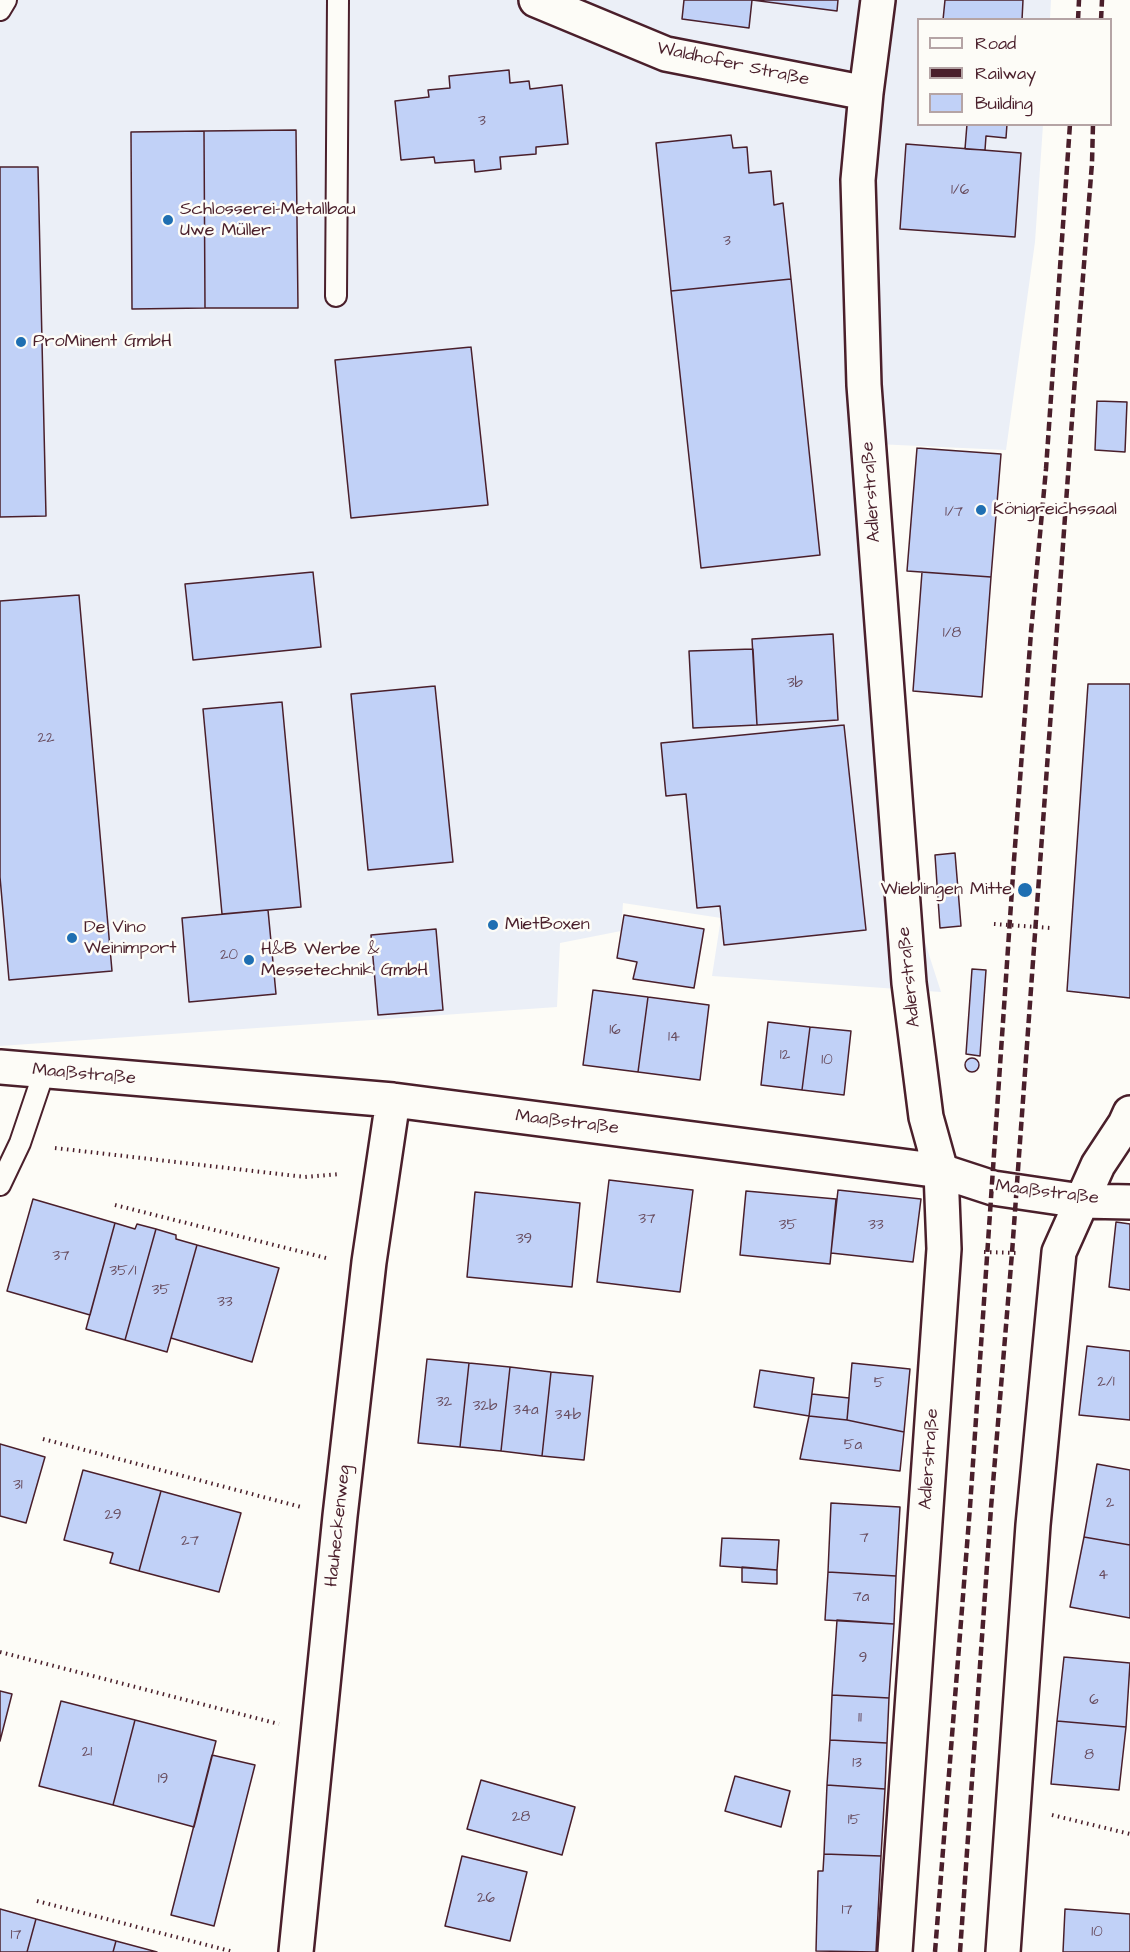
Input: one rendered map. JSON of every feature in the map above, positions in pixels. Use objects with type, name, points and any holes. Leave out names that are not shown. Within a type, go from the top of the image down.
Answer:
[{"type":"street","name":"Waldhofer Straße","points":[[536,0],[666,54],[866,93]]},
{"type":"street","name":"Adlerstraße","points":[[878,0],[858,180],[864,385],[909,984],[927,1117],[941,1171],[944,1249],[894,1952]]},
{"type":"street","name":"Maaßstraße","points":[[0,1067],[393,1100],[941,1171],[993,1188],[1106,1201]]},
{"type":"street","name":"Hauheckenweg","points":[[296,1952],[340,1516],[369,1262],[393,1100]]},
{"type":"street","points":[[1003,1952],[1033,1525],[1059,1252],[1106,1201],[1098,1165],[1130,1113]]},
{"type":"lane","points":[[0,10],[6,0]]},
{"type":"lane","points":[[336,296],[338,0]]},
{"type":"lane","points":[[0,1185],[20,1143],[45,1072]]},
{"type":"path","points":[[994,924],[1051,928]]},
{"type":"path","points":[[20,1143],[305,1178],[357,1173],[382,1178]]},
{"type":"path","points":[[115,1205],[351,1264],[369,1262]]},
{"type":"path","points":[[944,1249],[1012,1253],[1059,1252]]},
{"type":"path","points":[[43,1438],[340,1516]]},
{"type":"path","points":[[0,1652],[318,1733]]},
{"type":"path","points":[[1014,1809],[1054,1815],[1130,1833]]},
{"type":"path","points":[[37,1901],[234,1952]]},
{"type":"shaded area","points":[[0,0],[1051,0],[1050,18],[917,18],[917,126],[1043,126],[1035,242],[1006,450],[876,444],[921,930],[941,992],[712,976],[721,918],[623,903],[621,931],[560,943],[557,1007],[0,1046]]},
{"type":"building","points":[[684,0],[752,0],[749,28],[682,19]]},
{"type":"building","points":[[752,0],[838,0],[837,11]]},
{"type":"building","points":[[945,0],[1023,0],[1022,18],[943,18]]},
{"type":"building","points":[[509,70],[510,83],[529,81],[530,89],[562,85],[568,144],[536,147],[536,154],[500,157],[501,169],[475,172],[474,160],[435,163],[434,157],[401,160],[395,101],[429,97],[428,90],[450,88],[449,76]]},
{"type":"building","points":[[967,126],[1007,126],[1006,138],[986,136],[985,150],[965,149]]},
{"type":"building","points":[[296,130],[298,308],[205,308],[204,131]]},
{"type":"building","name":"Schlosserei-Metallbau Uwe Müller","points":[[204,131],[205,308],[132,309],[131,132]]},
{"type":"building","points":[[731,135],[733,148],[747,147],[749,173],[771,171],[774,205],[783,203],[791,279],[671,291],[656,143]]},
{"type":"building","points":[[906,144],[1021,153],[1015,237],[900,229]]},
{"type":"building","name":"ProMinent GmbH","points":[[0,167],[38,167],[46,516],[0,517]]},
{"type":"building","points":[[791,279],[820,555],[701,568],[671,291]]},
{"type":"building","points":[[471,347],[488,505],[351,518],[335,360]]},
{"type":"building","points":[[1097,401],[1127,402],[1125,452],[1095,450]]},
{"type":"building","points":[[917,448],[1001,454],[991,577],[907,571]]},
{"type":"building","points":[[313,572],[321,647],[193,660],[185,584]]},
{"type":"building","points":[[922,572],[991,577],[982,697],[913,691]]},
{"type":"building","points":[[79,595],[112,971],[9,980],[0,877],[0,601]]},
{"type":"building","points":[[833,634],[838,720],[757,725],[752,639]]},
{"type":"building","points":[[753,649],[757,725],[693,728],[689,651]]},
{"type":"building","points":[[1088,684],[1130,684],[1130,998],[1067,991]]},
{"type":"building","points":[[435,686],[453,862],[368,870],[351,694]]},
{"type":"building","points":[[282,702],[301,907],[222,914],[203,709]]},
{"type":"building","points":[[844,725],[866,930],[724,945],[720,906],[697,908],[686,794],[666,796],[661,743]]},
{"type":"building","points":[[955,853],[961,926],[940,928],[935,855]]},
{"type":"building","points":[[268,910],[276,994],[189,1002],[182,918]]},
{"type":"building","points":[[624,915],[704,929],[694,988],[633,979],[637,962],[617,958]]},
{"type":"building","points":[[436,929],[443,1010],[378,1015],[371,935]]},
{"type":"building","points":[[972,969],[986,970],[980,1056],[966,1054]]},
{"type":"building","points":[[593,990],[648,997],[638,1072],[583,1065]]},
{"type":"building","points":[[648,997],[709,1005],[700,1080],[638,1072]]},
{"type":"building","points":[[768,1022],[810,1027],[802,1090],[761,1085]]},
{"type":"building","points":[[810,1027],[851,1031],[844,1095],[802,1090]]},
{"type":"building","points":[[969,1058],[975,1058],[979,1065],[975,1072],[969,1072],[965,1068],[965,1062]]},
{"type":"building","points":[[609,1180],[693,1190],[680,1292],[597,1282]]},
{"type":"building","points":[[838,1190],[921,1199],[913,1262],[831,1253]]},
{"type":"building","points":[[746,1191],[836,1199],[830,1264],[740,1255]]},
{"type":"building","points":[[475,1192],[580,1203],[572,1287],[467,1277]]},
{"type":"building","points":[[33,1199],[115,1223],[90,1315],[7,1291]]},
{"type":"building","points":[[1116,1222],[1130,1224],[1130,1290],[1109,1287]]},
{"type":"building","points":[[115,1223],[135,1229],[137,1224],[156,1229],[125,1340],[86,1329]]},
{"type":"building","points":[[156,1229],[176,1235],[176,1239],[197,1245],[167,1352],[125,1340]]},
{"type":"building","points":[[197,1245],[279,1268],[252,1362],[171,1338]]},
{"type":"building","points":[[1087,1346],[1130,1351],[1130,1420],[1079,1415]]},
{"type":"building","points":[[427,1359],[469,1363],[460,1447],[418,1443]]},
{"type":"building","points":[[469,1363],[510,1367],[501,1451],[460,1447]]},
{"type":"building","points":[[852,1363],[910,1369],[904,1432],[847,1420]]},
{"type":"building","points":[[510,1367],[551,1372],[542,1456],[501,1451]]},
{"type":"building","points":[[760,1370],[814,1378],[809,1416],[754,1407]]},
{"type":"building","points":[[551,1372],[593,1376],[584,1460],[542,1456]]},
{"type":"building","points":[[812,1394],[849,1398],[847,1420],[809,1416]]},
{"type":"building","points":[[809,1416],[847,1420],[904,1432],[900,1471],[800,1459]]},
{"type":"building","points":[[0,1444],[45,1457],[26,1523],[0,1516]]},
{"type":"building","points":[[1097,1464],[1130,1470],[1130,1545],[1084,1537]]},
{"type":"building","points":[[83,1470],[161,1491],[139,1571],[110,1563],[113,1553],[64,1540]]},
{"type":"building","points":[[161,1491],[241,1513],[219,1592],[139,1571]]},
{"type":"building","points":[[831,1503],[900,1507],[896,1576],[828,1572]]},
{"type":"building","points":[[1084,1537],[1130,1545],[1130,1618],[1070,1607]]},
{"type":"building","points":[[722,1538],[779,1540],[777,1570],[720,1566]]},
{"type":"building","points":[[742,1567],[777,1570],[777,1584],[742,1582]]},
{"type":"building","points":[[828,1572],[896,1576],[894,1624],[825,1620]]},
{"type":"building","points":[[837,1620],[894,1624],[889,1698],[832,1695]]},
{"type":"building","points":[[1064,1657],[1130,1663],[1126,1727],[1057,1721]]},
{"type":"building","points":[[0,1691],[12,1694],[0,1741]]},
{"type":"building","points":[[832,1695],[889,1698],[887,1743],[830,1740]]},
{"type":"building","points":[[61,1701],[135,1720],[113,1805],[39,1786]]},
{"type":"building","points":[[135,1720],[216,1741],[194,1827],[113,1805]]},
{"type":"building","points":[[1057,1721],[1126,1727],[1119,1790],[1051,1784]]},
{"type":"building","points":[[830,1740],[887,1743],[885,1789],[827,1785]]},
{"type":"building","points":[[212,1755],[255,1765],[214,1926],[171,1915]]},
{"type":"building","points":[[735,1776],[790,1791],[781,1827],[725,1811]]},
{"type":"building","points":[[481,1780],[575,1807],[562,1855],[467,1829]]},
{"type":"building","points":[[827,1785],[885,1789],[881,1856],[824,1854]]},
{"type":"building","points":[[824,1854],[881,1856],[876,1952],[816,1951],[818,1871],[823,1871]]},
{"type":"building","points":[[462,1856],[527,1872],[510,1941],[445,1926]]},
{"type":"building","points":[[0,1909],[36,1919],[27,1952],[0,1952]]},
{"type":"building","points":[[1065,1909],[1130,1914],[1130,1952],[1063,1952]]},
{"type":"building","points":[[36,1919],[116,1941],[113,1952],[27,1952]]},
{"type":"building","points":[[116,1941],[157,1952],[113,1952]]},
{"type":"railway","points":[[1078,18],[1079,0]]},
{"type":"railway","points":[[1101,18],[1102,0]]},
{"type":"railway","points":[[935,1952],[970,1507],[1014,860],[1046,469],[1070,126]]},
{"type":"railway","points":[[960,1952],[1093,126]]},
{"type":"place","name":"Schlosserei-Metallbau Uwe Müller","points":[[168,220]]},
{"type":"place","name":"ProMinent GmbH","points":[[21,342]]},
{"type":"place","name":"Königreichssaal","points":[[981,510]]},
{"type":"place","name":"Wieblingen Mitte","points":[[1025,890]]},
{"type":"place","name":"MietBoxen","points":[[493,925]]},
{"type":"place","name":"De Vino Weinimport","points":[[72,938]]},
{"type":"place","name":"H&B Werbe & Messetechnik GmbH","points":[[249,960]]}]
